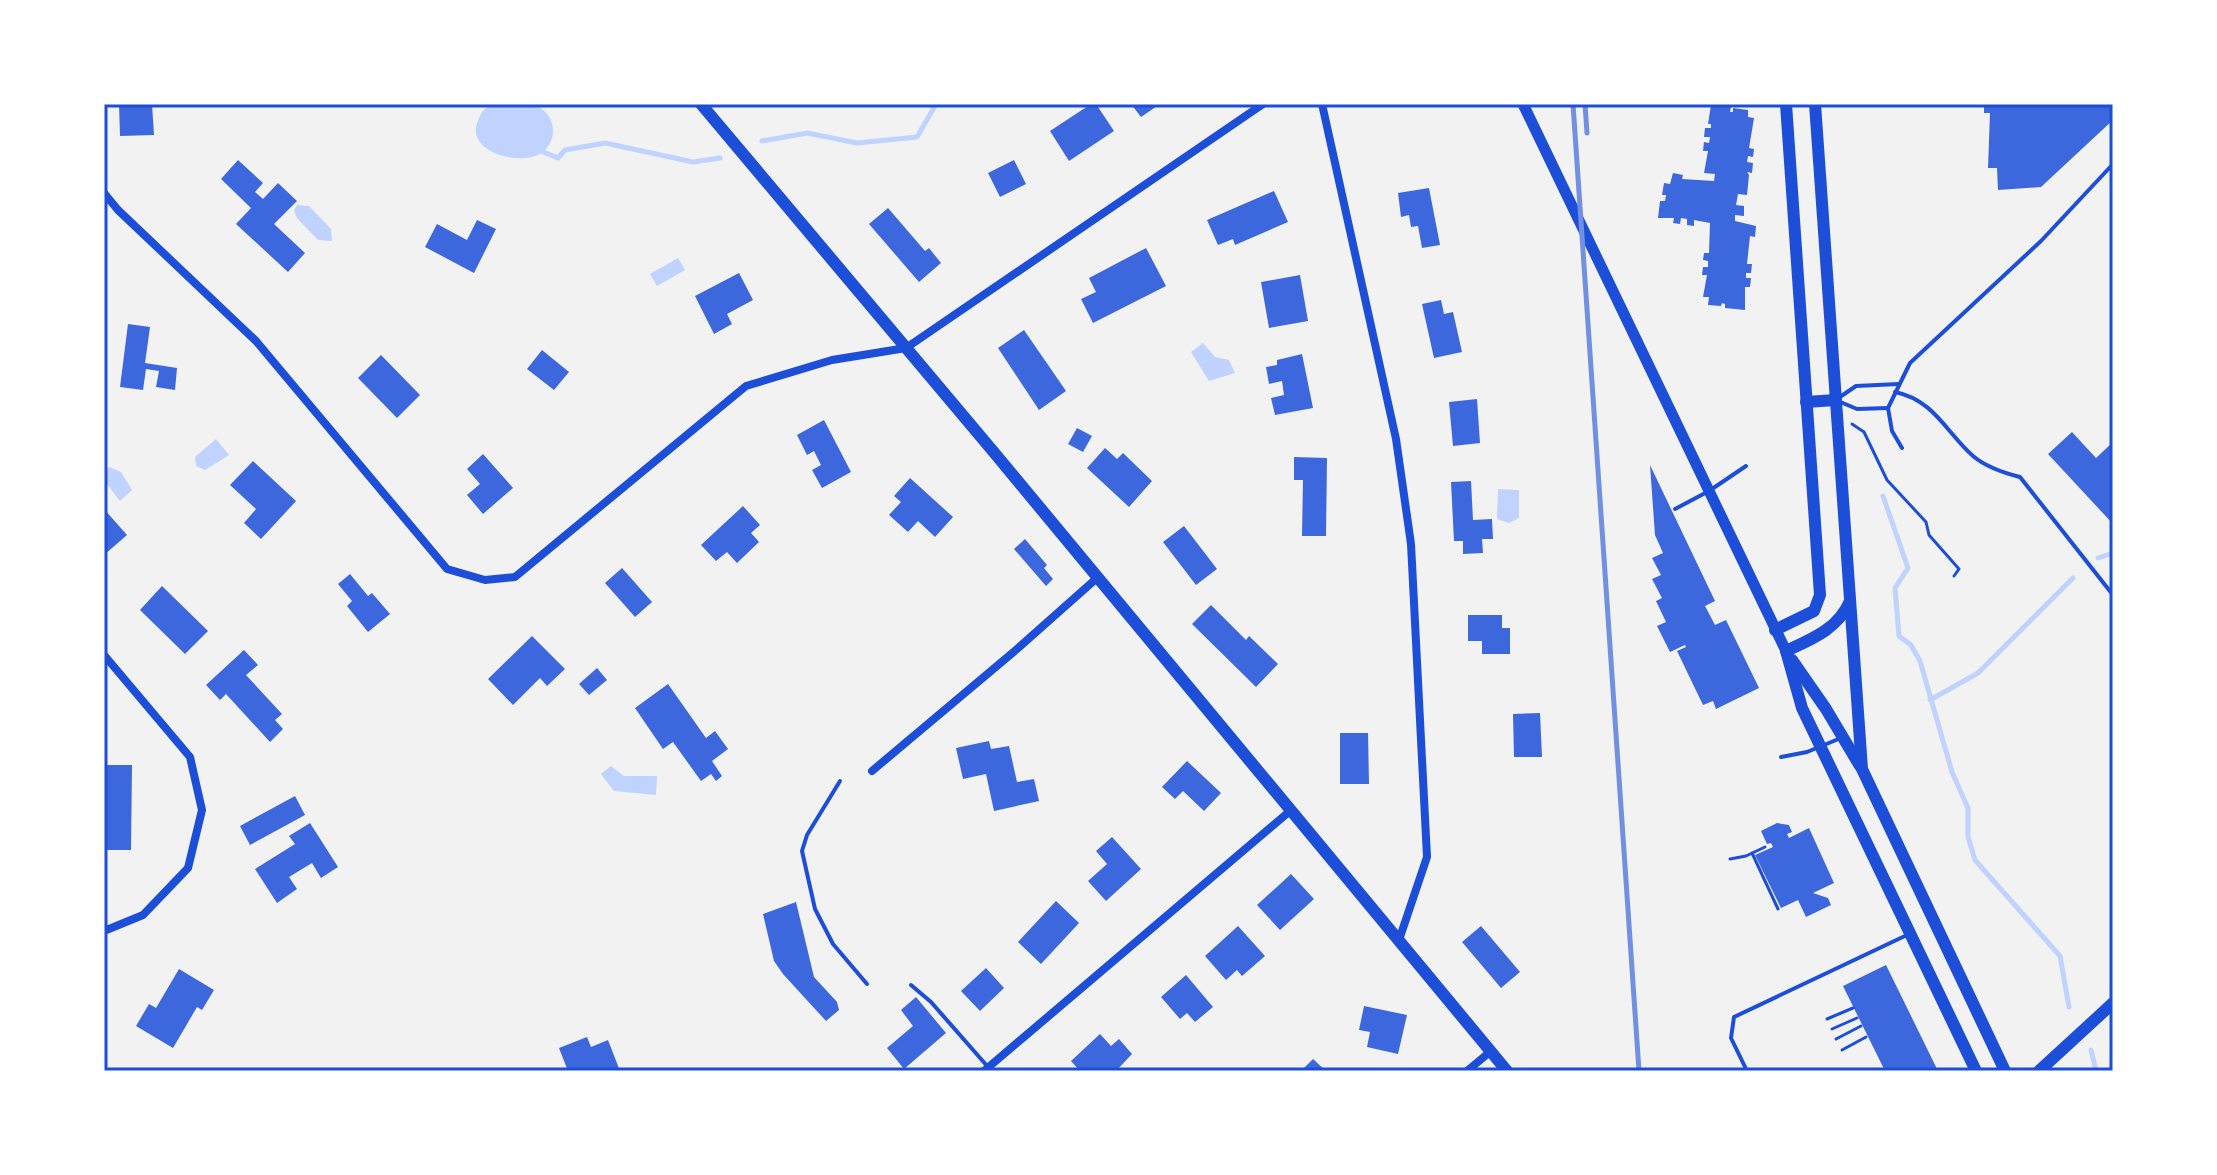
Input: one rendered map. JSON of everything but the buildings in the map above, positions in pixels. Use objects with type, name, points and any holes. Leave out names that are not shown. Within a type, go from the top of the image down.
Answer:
[{"type":"main road","points":[[701,104],[1507,1071]]},
{"type":"main road","points":[[1775,630],[1814,611],[1820,595],[1786,104]]},
{"type":"main road","points":[[1815,104],[1862,769]]},
{"type":"main road","points":[[1806,402],[1836,400]]},
{"type":"main road","points":[[1786,651],[1822,634],[1838,622],[1851,600]]},
{"type":"main road","points":[[1786,651],[1862,769],[2005,1071]]},
{"type":"main road","points":[[1786,651],[1802,708],[1976,1071]]},
{"type":"main road","points":[[2039,1071],[2113,1003]]},
{"type":"street","points":[[104,193],[118,210],[256,341],[447,569],[485,580],[515,577],[746,386],[832,360],[906,348],[1263,104]]},
{"type":"street","points":[[1322,104],[1396,439],[1411,544],[1427,857],[1399,940]]},
{"type":"street","points":[[1523,104],[1786,651]]},
{"type":"street","points":[[872,771],[1097,578]]},
{"type":"street","points":[[104,655],[190,757],[202,810],[188,868],[143,915],[104,931]]},
{"type":"street","points":[[986,1069],[1290,811]]},
{"type":"street","points":[[1467,1071],[1491,1051]]},
{"type":"lane","points":[[1902,448],[1892,431],[1888,408],[1910,363],[2041,241],[2113,164]]},
{"type":"lane","points":[[1836,400],[1856,386],[1899,384]]},
{"type":"lane","points":[[1895,392],[1912,395],[1939,415],[1974,456],[1999,471],[2020,477],[2113,595]]},
{"type":"lane","points":[[1836,400],[1857,409],[1888,408]]},
{"type":"lane","points":[[1675,509],[1746,466]]},
{"type":"lane","points":[[1781,757],[1843,738]]},
{"type":"lane","points":[[840,781],[807,835],[802,851],[815,909],[833,944],[867,984]]},
{"type":"lane","points":[[1747,1071],[1731,1038],[1734,1017],[1909,934]]},
{"type":"lane","points":[[911,985],[931,1002],[986,1069]]},
{"type":"path","points":[[1852,424],[1864,432],[1887,480],[1926,522],[1929,535],[1959,569],[1954,576]]},
{"type":"path","points":[[1730,859],[1765,847]]},
{"type":"path","points":[[1752,853],[1778,909]]},
{"type":"path","points":[[1827,1019],[1853,1008]]},
{"type":"path","points":[[1832,1029],[1857,1018]]},
{"type":"path","points":[[1836,1039],[1861,1026]]},
{"type":"path","points":[[1842,1050],[1866,1037]]},
{"type":"water","points":[[525,103],[543,110],[552,123],[553,131],[552,139],[543,152],[516,158],[486,148],[476,133],[477,123],[492,104]]},
{"type":"water","points":[[297,205],[309,206],[331,229],[332,241],[318,240],[297,218],[294,211]]},
{"type":"water","points":[[678,258],[685,270],[657,286],[650,274]]},
{"type":"water","points":[[1203,343],[1215,357],[1229,360],[1235,373],[1209,381],[1191,352]]},
{"type":"water","points":[[216,439],[229,455],[205,470],[196,466],[195,457]]},
{"type":"water","points":[[109,467],[121,472],[132,490],[120,501],[104,484],[104,471]]},
{"type":"water","points":[[1498,489],[1519,490],[1519,518],[1509,523],[1497,519]]},
{"type":"water","points":[[611,766],[624,776],[657,776],[656,795],[614,791],[601,774]]},
{"type":"waterway","points":[[762,141],[807,133],[857,143],[917,137],[936,104]]},
{"type":"waterway","points":[[541,151],[558,158],[565,150],[605,143],[693,162],[720,158]]},
{"type":"waterway","points":[[1883,496],[1908,568],[1895,588],[1899,636],[1911,645],[1920,661],[1952,772],[1968,808],[1968,837],[1975,860],[2060,956],[2069,1007]]},
{"type":"waterway","points":[[2098,558],[2113,553]]},
{"type":"waterway","points":[[1930,700],[1978,673],[2073,578]]},
{"type":"waterway","points":[[2091,1050],[2096,1071]]},
{"type":"railway","points":[[1573,104],[1639,1071]]},
{"type":"railway","points":[[1585,104],[1587,133]]}]
